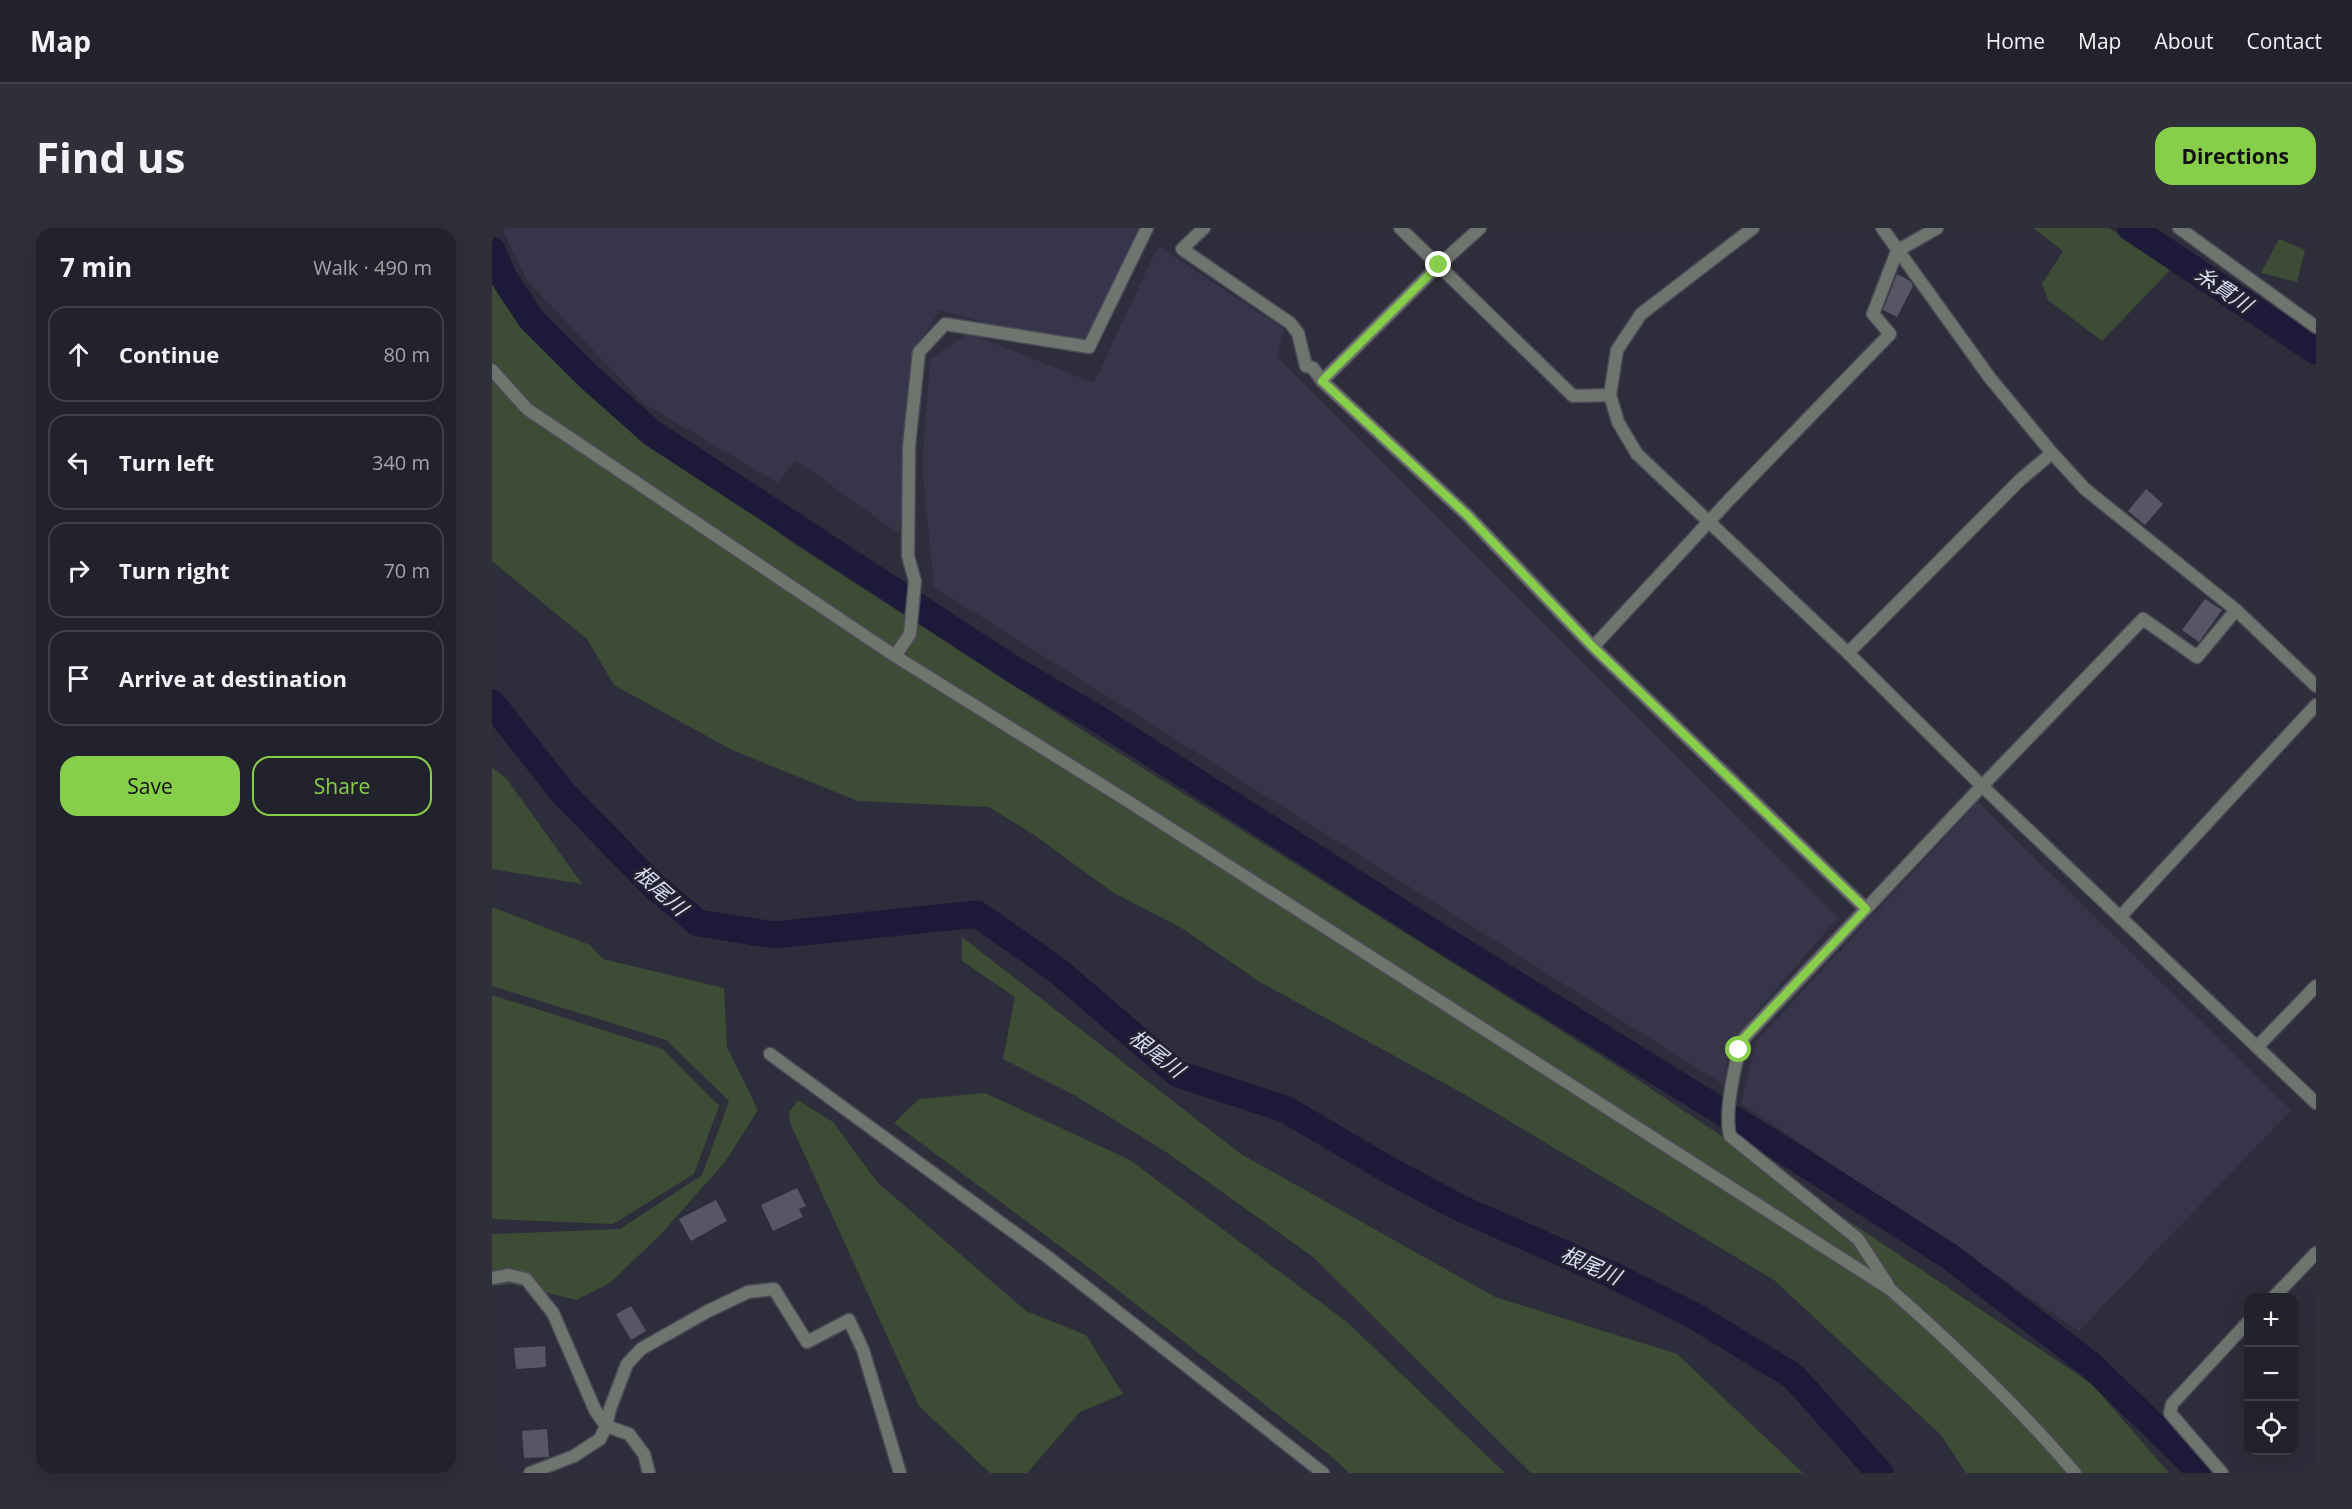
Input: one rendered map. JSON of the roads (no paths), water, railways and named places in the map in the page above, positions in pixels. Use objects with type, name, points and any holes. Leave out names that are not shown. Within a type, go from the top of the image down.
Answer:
[{"type":"street","points":[[895,656],[910,634],[915,581],[908,556],[909,446],[919,352],[945,324],[1089,347],[1147,228]]},
{"type":"street","points":[[1204,228],[1182,249],[1290,323],[1298,333],[1306,366],[1313,368],[1322,381],[1467,515],[1593,647],[1866,909]]},
{"type":"street","points":[[1400,228],[1573,396],[1610,395]]},
{"type":"street","points":[[1322,381],[1439,265],[1480,228]]},
{"type":"street","points":[[1753,228],[1641,314],[1617,350],[1610,395],[1618,422],[1637,454],[1848,653],[1982,786],[2316,1103]]},
{"type":"street","points":[[1882,228],[1990,378],[2085,489],[2236,610],[2316,686]]},
{"type":"street","points":[[1593,647],[1729,500],[1890,334],[1872,314],[1897,251],[1937,228]]},
{"type":"street","points":[[2179,228],[2316,327]]},
{"type":"street","points":[[492,370],[527,409],[895,656],[1126,800],[1891,1290],[1932,1326],[2041,1432],[2075,1473]]},
{"type":"street","points":[[1848,653],[2020,480],[2052,453]]},
{"type":"street","points":[[1891,1290],[1858,1239],[1730,1136],[1728,1128],[1731,1100],[1739,1050],[1744,1038],[2143,619],[2197,657],[2236,610]]},
{"type":"street","points":[[2121,916],[2316,705]]},
{"type":"street","points":[[2258,1047],[2316,986]]},
{"type":"street","points":[[770,1054],[1049,1258],[1323,1473]]},
{"type":"street","points":[[2278,1293],[2316,1253]]},
{"type":"street","points":[[492,1278],[509,1275],[526,1279],[553,1313],[595,1410],[606,1426],[629,1434],[644,1454],[649,1473]]},
{"type":"street","points":[[530,1473],[574,1456],[600,1439],[627,1364],[641,1349],[728,1301],[748,1292],[774,1289],[807,1342],[849,1320],[866,1361],[900,1473]]},
{"type":"street","points":[[2222,1473],[2170,1413],[2172,1404],[2244,1326]]},
{"type":"waterway","name":"糸貫川","points":[[2131,228],[2316,351]]},
{"type":"waterway","points":[[492,250],[504,278],[531,319],[589,377],[652,433],[1016,671],[1098,719],[1433,933],[1782,1149],[1949,1256],[2092,1366],[2202,1473]]},
{"type":"waterway","name":"根尾川","points":[[492,703],[564,794],[653,885],[698,923],[774,935],[977,914],[1057,970],[1178,1074],[1285,1109],[1387,1169],[1460,1208],[1608,1273],[1693,1315],[1793,1376],[1880,1473]]}]
